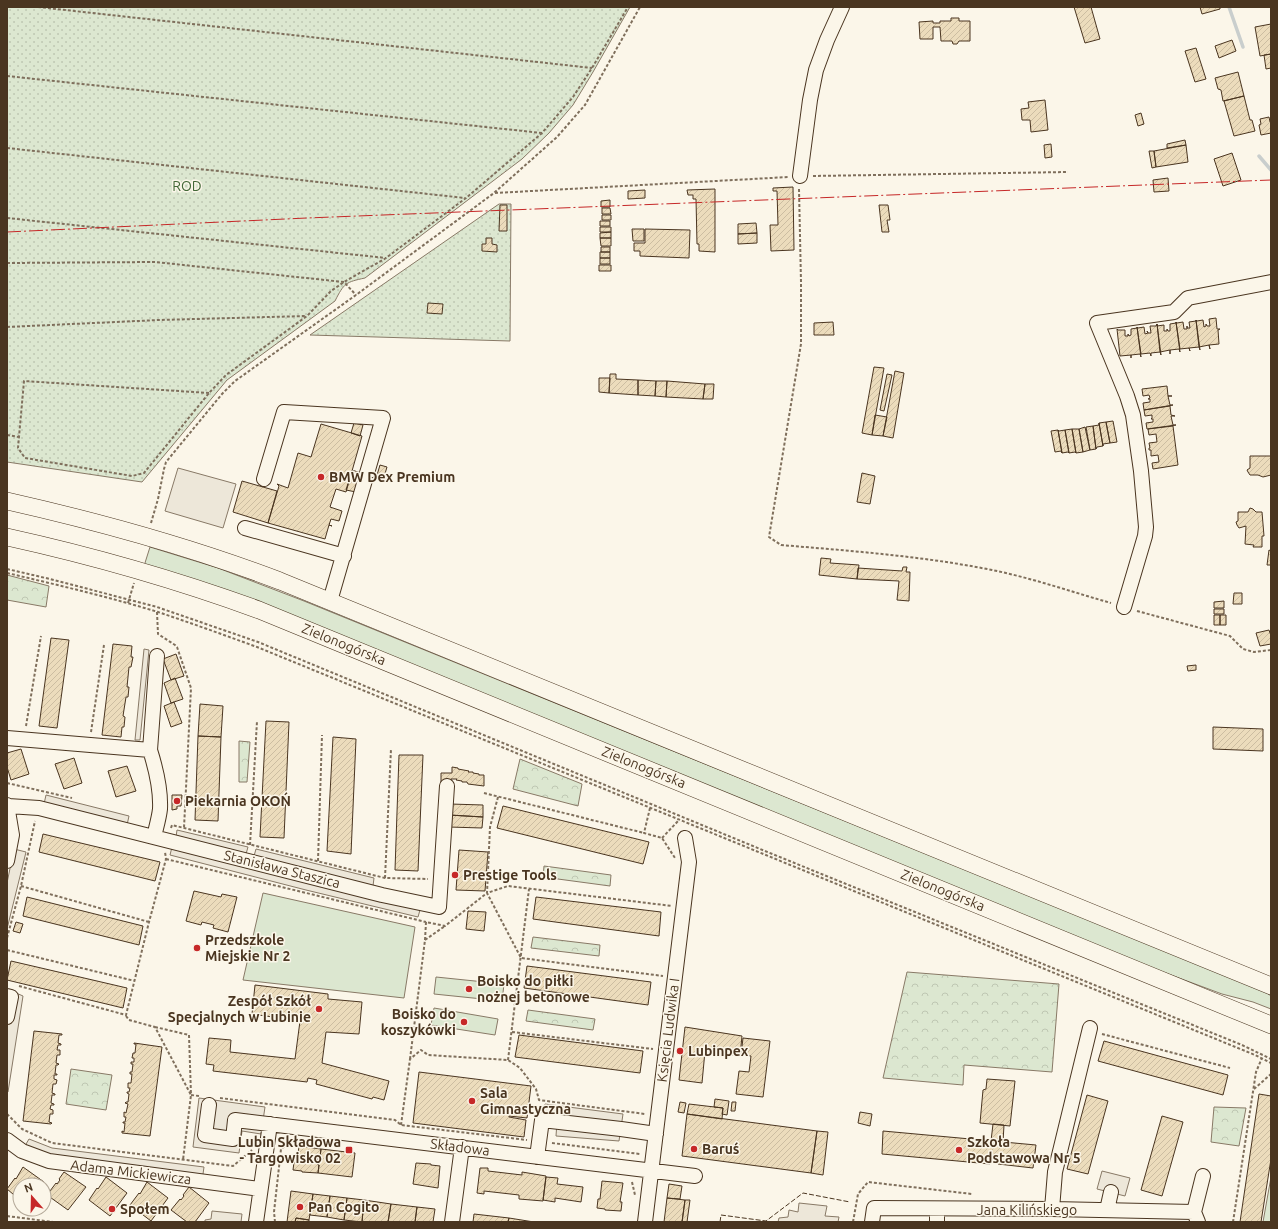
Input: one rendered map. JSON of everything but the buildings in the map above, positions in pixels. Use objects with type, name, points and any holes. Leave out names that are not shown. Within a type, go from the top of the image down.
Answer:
[{"type":"main road","points":[[7,502],[106,525],[161,540],[250,570],[330,601],[1271,986]]},
{"type":"main road","name":"Zielonogórska","points":[[7,537],[96,558],[160,577],[264,612],[1271,1025]]},
{"type":"street","points":[[800,176],[810,100],[816,70],[842,7]]},
{"type":"street","points":[[1124,607],[1145,536],[1146,527],[1141,472],[1133,415],[1127,396],[1097,323],[1174,312],[1188,298],[1271,282]]},
{"type":"street","points":[[264,479],[284,412],[383,418],[330,601]]},
{"type":"street","points":[[245,528],[344,556]]},
{"type":"street","points":[[154,837],[160,810],[158,777],[150,750],[157,656]]},
{"type":"street","points":[[7,738],[150,750]]},
{"type":"street","name":"Stanisława Staszica","points":[[7,805],[38,808],[382,895],[439,907],[447,786]]},
{"type":"street","points":[[7,805],[12,834],[7,861]]},
{"type":"street","name":"Księcia Ludwika I","points":[[645,1222],[651,1172],[651,1133],[689,862],[685,838]]},
{"type":"street","points":[[7,1017],[11,990]]},
{"type":"street","points":[[1052,1209],[1055,1172],[1090,1029]]},
{"type":"street","name":"Składowa","points":[[207,1099],[205,1135],[233,1139],[235,1120],[462,1147],[651,1172],[695,1176]]},
{"type":"street","points":[[537,1157],[542,1120],[651,1133]]},
{"type":"street","points":[[256,1222],[270,1124]]},
{"type":"street","name":"Adama Mickiewicza","points":[[7,1140],[22,1151],[49,1161],[260,1189]]},
{"type":"street","points":[[452,1222],[462,1147]]},
{"type":"street","points":[[1196,1217],[1203,1176]]},
{"type":"street","points":[[1107,1210],[1111,1192]]},
{"type":"street","name":"Jana Kilińskiego","points":[[872,1222],[874,1208],[937,1216],[988,1216],[1052,1209],[1107,1210],[1196,1217]]},
{"type":"path","points":[[38,7],[592,68]]},
{"type":"path","points":[[209,393],[24,381],[18,448],[25,458],[132,476],[144,473],[209,393],[226,375],[306,316],[331,292],[344,282],[386,258],[466,198],[542,134],[573,97],[628,7]]},
{"type":"path","points":[[151,523],[166,462],[222,394],[235,381],[356,295],[494,193],[557,137],[585,105],[640,7]]},
{"type":"path","points":[[7,76],[542,134]]},
{"type":"path","points":[[7,148],[466,198]]},
{"type":"path","points":[[494,193],[800,176],[1068,172]]},
{"type":"path","points":[[800,176],[798,187],[801,282],[800,344],[769,537],[781,545],[928,559],[992,570],[1034,580],[1124,607],[1230,636],[1244,648],[1254,652],[1271,650]]},
{"type":"path","points":[[7,218],[386,258]]},
{"type":"path","points":[[7,263],[155,262],[344,282],[356,295]]},
{"type":"path","points":[[7,327],[159,320],[306,316]]},
{"type":"path","points":[[7,435],[19,437]]},
{"type":"path","points":[[7,569],[157,607],[258,642],[765,851],[1242,1045],[1271,1059]]},
{"type":"path","points":[[7,573],[157,612],[198,625],[257,647],[1262,1058],[1271,1064]]},
{"type":"path","points":[[157,612],[158,634],[177,647],[191,688],[184,828]]},
{"type":"path","points":[[24,739],[41,636]]},
{"type":"path","points":[[89,745],[104,645]]},
{"type":"path","points":[[250,845],[257,721]]},
{"type":"path","points":[[318,861],[322,735]]},
{"type":"path","points":[[379,911],[384,878],[390,749]]},
{"type":"path","points":[[7,783],[72,798]]},
{"type":"path","points":[[7,938],[43,792]]},
{"type":"path","points":[[484,793],[662,838],[676,860]]},
{"type":"path","points":[[498,797],[490,827],[487,893],[521,958]]},
{"type":"path","points":[[644,833],[650,808]]},
{"type":"path","points":[[662,838],[680,820]]},
{"type":"path","points":[[172,825],[384,878],[441,879]]},
{"type":"path","points":[[126,1015],[166,859],[165,854],[168,841]]},
{"type":"path","points":[[166,859],[445,926]]},
{"type":"path","points":[[21,886],[149,922]]},
{"type":"path","points":[[425,940],[487,893],[508,886],[673,906]]},
{"type":"path","points":[[508,1060],[529,889]]},
{"type":"path","points":[[401,1124],[425,940],[426,922]]},
{"type":"path","points":[[7,950],[135,981]]},
{"type":"path","points":[[521,958],[664,976]]},
{"type":"path","points":[[11,990],[126,1015],[129,1020],[189,1035],[191,1094],[183,1160]]},
{"type":"path","points":[[155,1027],[191,1094],[207,1099],[395,1120],[401,1124],[652,1156]]},
{"type":"path","points":[[1090,1029],[1230,1068]]},
{"type":"path","points":[[512,1032],[656,1049]]},
{"type":"path","points":[[410,1059],[420,1050],[428,1055],[508,1060],[520,1068],[536,1089],[540,1100],[648,1114],[651,1133]]},
{"type":"path","points":[[1233,1222],[1256,1072],[1262,1058]]},
{"type":"path","points":[[1253,1090],[1271,1074]]},
{"type":"path","points":[[7,1114],[22,1129],[52,1143],[234,1166],[253,1149],[281,1150]]},
{"type":"path","points":[[275,1222],[274,1212],[281,1150],[291,1141],[299,1142]]},
{"type":"path","points":[[631,1180],[635,1198]]},
{"type":"path","points":[[7,1216],[53,1222]]},
{"type":"green space","name":"ROD","points":[[7,7],[630,7],[573,105],[549,133],[522,159],[365,278],[346,284],[335,301],[227,380],[142,482],[7,462]]},
{"type":"green space","points":[[499,204],[511,204],[510,341],[310,335]]},
{"type":"green space","points":[[150,547],[218,568],[304,601],[1264,991],[1271,996],[1271,1009],[1253,1002],[1222,994],[1093,946],[144,566]]},
{"type":"green space","points":[[7,575],[49,586],[46,607],[7,600]]},
{"type":"green space","points":[[239,741],[250,742],[247,782],[239,782]]},
{"type":"green space","points":[[520,759],[582,784],[578,806],[513,789]]},
{"type":"green space","points":[[544,866],[611,875],[610,886],[543,877]]},
{"type":"green space","points":[[263,893],[415,927],[404,998],[243,980]]},
{"type":"green space","points":[[533,937],[600,945],[599,956],[531,948]]},
{"type":"green space","points":[[907,972],[1059,984],[1052,1072],[964,1065],[963,1085],[883,1078]]},
{"type":"green space","name":"Boisko do piłki nożnej betonowe","points":[[436,977],[504,984],[502,1001],[434,994]]},
{"type":"green space","name":"Boisko do koszykówki","points":[[434,1008],[498,1019],[495,1035],[431,1025]]},
{"type":"green space","points":[[528,1010],[595,1019],[593,1030],[526,1021]]},
{"type":"green space","points":[[71,1069],[112,1075],[106,1110],[66,1104]]},
{"type":"green space","points":[[1214,1107],[1246,1108],[1239,1146],[1211,1142]]},
{"type":"green space","points":[[1271,1177],[1271,1222],[1263,1222]]},
{"type":"shaded area","points":[[178,468],[236,484],[223,528],[165,511]]},
{"type":"shaded area","points":[[144,649],[149,650],[140,740],[135,740]]},
{"type":"shaded area","points":[[46,795],[129,816],[127,825],[44,804]]},
{"type":"shaded area","points":[[177,830],[248,847],[246,854],[176,837]]},
{"type":"shaded area","points":[[172,847],[420,910],[418,917],[306,890],[170,855]]},
{"type":"shaded area","points":[[14,849],[26,852],[7,929],[7,883]]},
{"type":"shaded area","points":[[256,849],[374,878],[373,886],[254,856]]},
{"type":"shaded area","points":[[7,989],[23,996],[8,1092],[7,1092]]},
{"type":"shaded area","points":[[199,1098],[265,1107],[261,1134],[242,1131],[239,1153],[193,1147]]},
{"type":"shaded area","points":[[545,1104],[623,1114],[619,1141],[556,1136],[557,1122],[542,1120]]},
{"type":"shaded area","points":[[29,1139],[52,1148],[204,1167],[202,1181],[22,1151]]},
{"type":"shaded area","points":[[1102,1171],[1130,1178],[1125,1196],[1097,1189]]},
{"type":"shaded area","points":[[799,1203],[827,1206],[825,1216],[839,1217],[838,1222],[778,1222],[779,1218],[788,1217],[789,1210],[798,1212]]},
{"type":"shaded area","points":[[212,1211],[242,1214],[241,1222],[205,1222],[205,1220],[211,1219]]},
{"type":"waterway","points":[[1229,7],[1243,47]]},
{"type":"waterway","points":[[1259,156],[1271,170]]},
{"type":"fence","points":[[370,477],[386,481]]},
{"type":"fence","points":[[720,1222],[721,1215],[766,1221],[803,1193],[850,1202]]},
{"type":"power","points":[[7,232],[307,218],[1271,180]]},
{"type":"place","name":"BMW Dex Premium","points":[[321,477]]},
{"type":"place","name":"Piekarnia OKOŃ","points":[[177,801]]},
{"type":"place","name":"Prestige Tools","points":[[455,875]]},
{"type":"place","name":"Przedszkole Miejskie Nr 2","points":[[197,948]]},
{"type":"place","name":"Boisko do piłki nożnej betonowe","points":[[469,989]]},
{"type":"place","name":"Zespół Szkół Specjalnych w Lubinie","points":[[319,1009]]},
{"type":"place","name":"Boisko do koszykówki","points":[[464,1022]]},
{"type":"place","name":"Lubinpex","points":[[680,1051]]},
{"type":"place","name":"Sala Gimnastyczna","points":[[472,1101]]},
{"type":"place","name":"Baruś","points":[[694,1149]]},
{"type":"place","name":"Lubin Składowa - Targowisko 02","points":[[349,1150]]},
{"type":"place","name":"Szkoła Podstawowa Nr 5","points":[[959,1150]]},
{"type":"place","name":"Pan Cogito","points":[[300,1207]]},
{"type":"place","name":"Społem","points":[[112,1209]]}]
